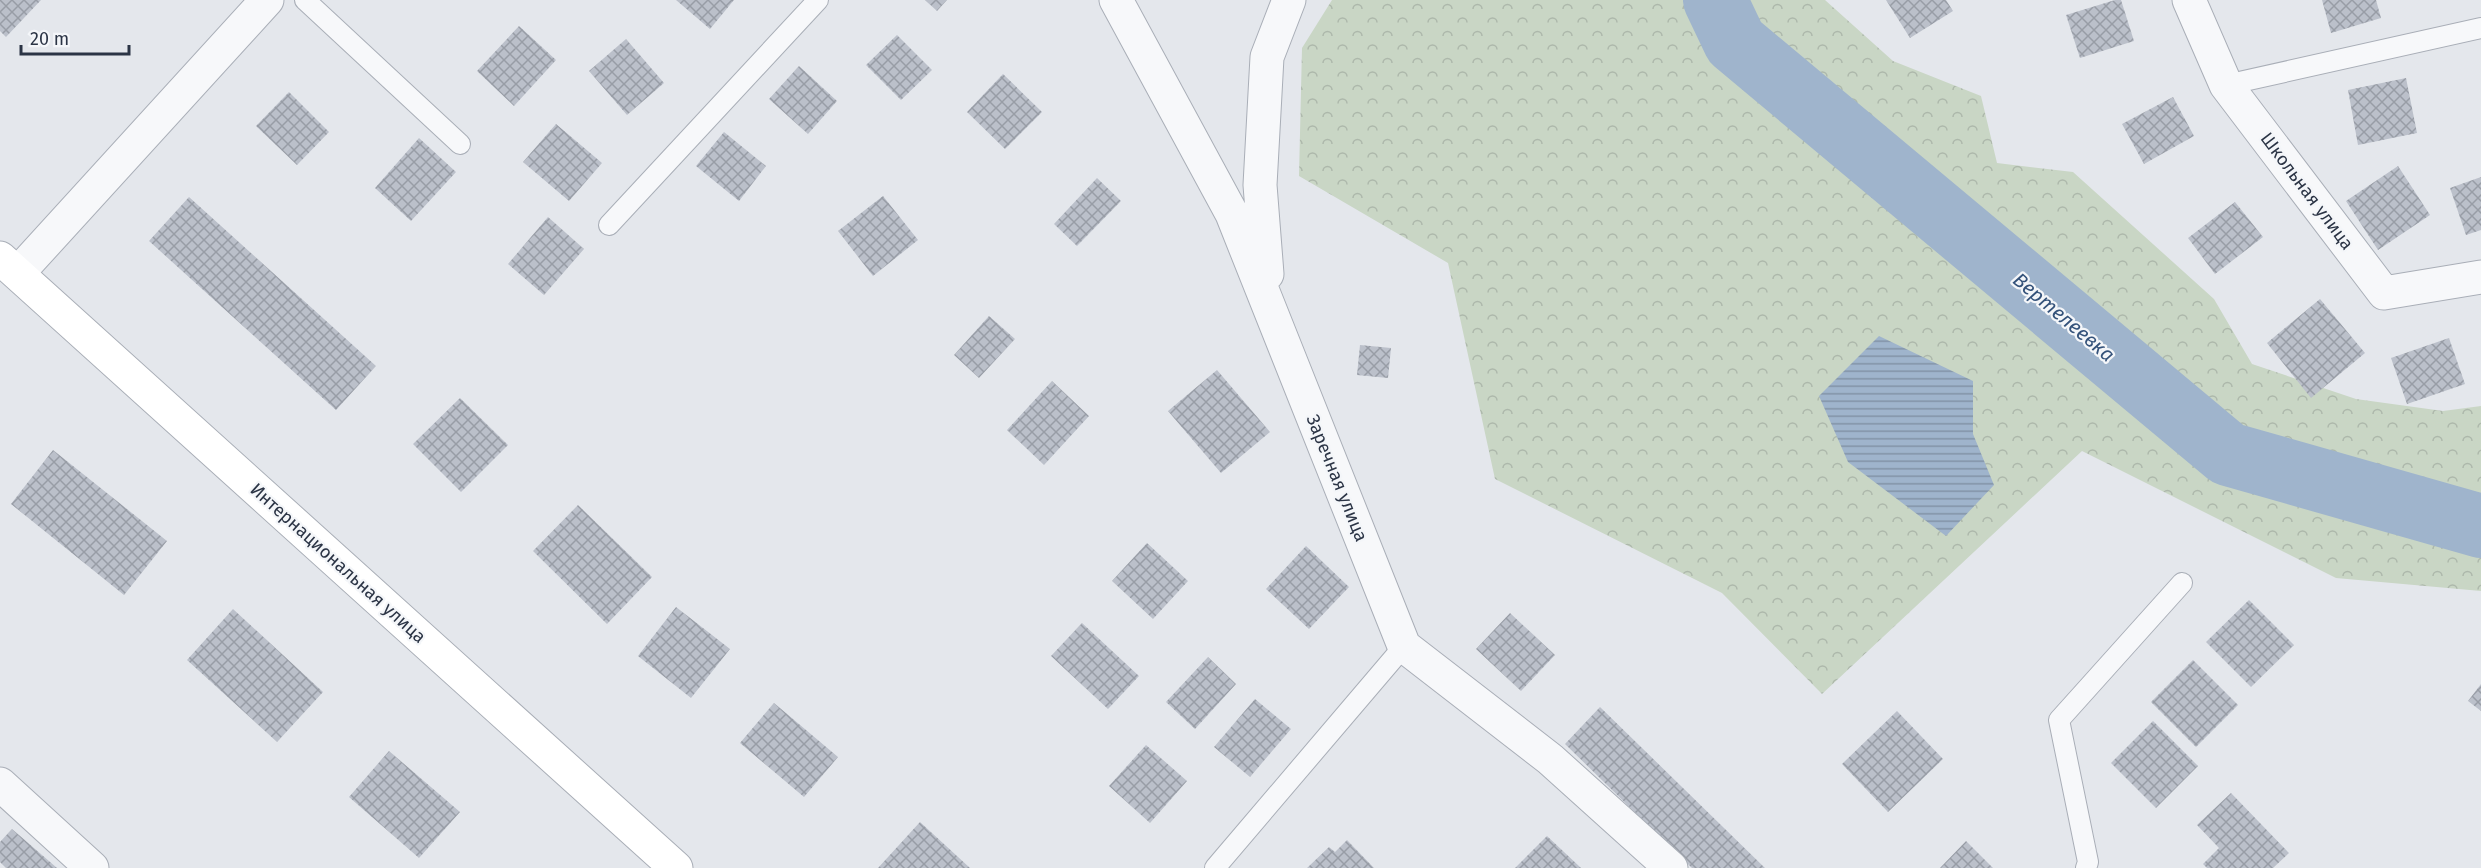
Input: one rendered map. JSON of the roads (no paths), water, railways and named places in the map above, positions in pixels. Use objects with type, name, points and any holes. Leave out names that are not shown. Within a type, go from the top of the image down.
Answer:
[{"type":"street","points":[[9,265],[267,0]]},
{"type":"street","name":"Заречная улица","points":[[1116,0],[1232,214],[1404,646]]},
{"type":"street","points":[[1269,306],[1260,185],[1267,57],[1288,0]]},
{"type":"street","name":"Школьная улица","points":[[2189,0],[2226,85],[2384,293],[2481,277]]},
{"type":"street","name":"Интернациональная улица","points":[[9,265],[676,868]]},
{"type":"street","points":[[1404,646],[1550,759],[1671,868]]},
{"type":"street","points":[[0,784],[92,868]]},
{"type":"lane","points":[[305,0],[460,144]]},
{"type":"lane","points":[[609,225],[818,0]]},
{"type":"lane","points":[[2226,85],[2481,28]]},
{"type":"lane","points":[[2086,868],[2088,862],[2060,720],[2182,583]]},
{"type":"lane","points":[[1215,868],[1404,646]]},
{"type":"water","points":[[1879,336],[1973,381],[1973,434],[1994,485],[1946,536],[1848,462],[1819,396]]},
{"type":"waterway","name":"Вертелеевка","points":[[1715,0],[1735,42],[2228,454],[2481,526]]}]
